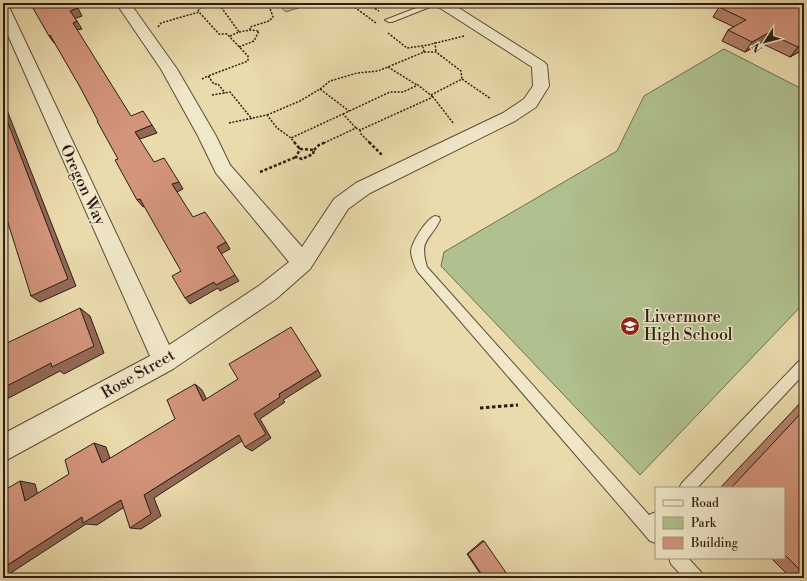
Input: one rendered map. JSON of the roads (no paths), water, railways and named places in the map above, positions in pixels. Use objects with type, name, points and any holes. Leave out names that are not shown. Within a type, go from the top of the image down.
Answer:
[{"type":"street","points":[[123,3],[169,70],[207,136],[222,168],[302,263]]},
{"type":"street","name":"Rose Street","points":[[3,449],[164,361],[268,292],[302,263],[341,204],[363,188],[509,117],[530,102],[542,86],[539,65],[442,3]]},
{"type":"street","name":"Oregon Way","points":[[3,9],[164,361]]},
{"type":"lane","points":[[389,20],[436,3]]},
{"type":"lane","points":[[435,220],[421,239],[417,252],[422,269],[540,404],[654,528]]},
{"type":"lane","points":[[688,487],[804,365]]},
{"type":"lane","points":[[678,559],[695,578]]},
{"type":"place","name":"Livermore High School","points":[[630,326]]}]
